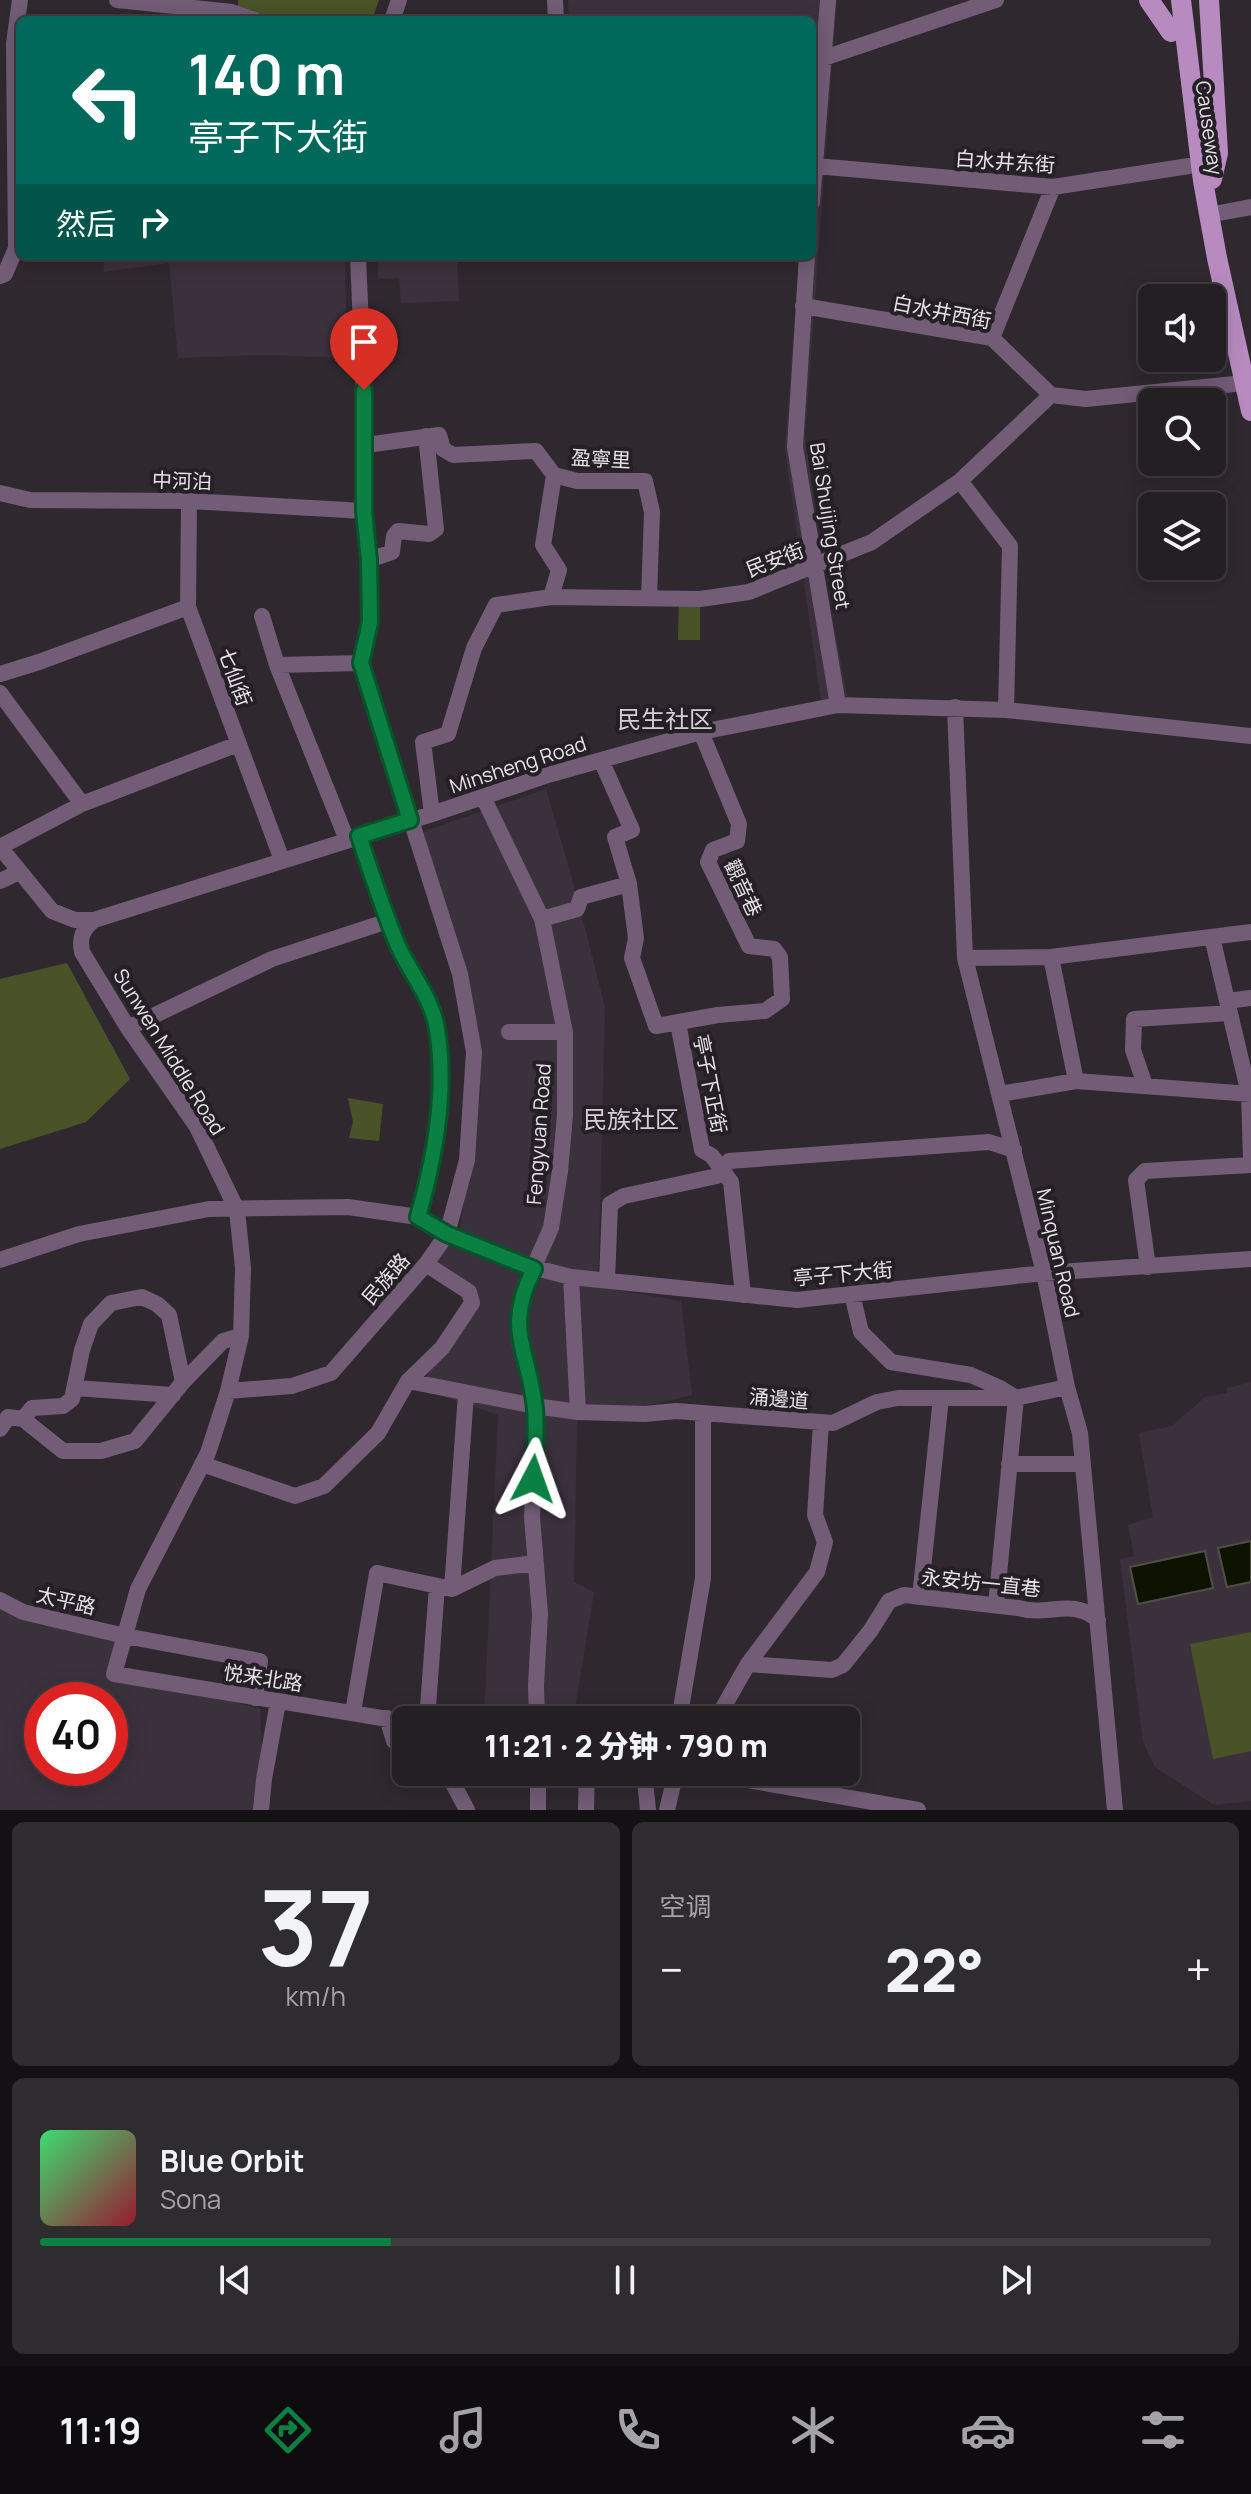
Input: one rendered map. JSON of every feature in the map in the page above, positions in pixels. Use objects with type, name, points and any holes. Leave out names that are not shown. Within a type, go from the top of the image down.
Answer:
[{"type":"main road","points":[[1149,0],[1171,32]]},
{"type":"main road","name":"Causeway","points":[[1169,0],[1189,166],[1200,225],[1217,258]]},
{"type":"main road","points":[[1181,0],[1203,181],[1217,258],[1251,353]]},
{"type":"main road","points":[[1193,0],[1212,179],[1251,411]]},
{"type":"main road","name":"Causeway","points":[[1209,0],[1218,153],[1212,179]]},
{"type":"main road","points":[[1210,30],[1220,0]]},
{"type":"street","points":[[117,0],[233,6]]},
{"type":"street","points":[[816,166],[818,58],[828,0]]},
{"type":"street","points":[[818,58],[996,0]]},
{"type":"street","points":[[0,276],[5,274],[16,248],[16,29]]},
{"type":"street","name":"白水井东街","points":[[816,166],[1053,187],[1189,166]]},
{"type":"street","points":[[992,338],[1053,187]]},
{"type":"street","points":[[1219,213],[1251,207]]},
{"type":"street","points":[[277,665],[361,663],[370,622],[358,260]]},
{"type":"street","name":"Bai Shuijing Street","points":[[807,260],[795,447],[838,705]]},
{"type":"street","name":"白水井西街","points":[[803,306],[992,338],[1051,395]]},
{"type":"street","points":[[1051,395],[1086,399],[1244,383]]},
{"type":"street","name":"民安街","points":[[432,814],[423,742],[448,734],[474,648],[496,605],[551,597],[700,599],[749,592],[872,542],[960,481],[1051,395]]},
{"type":"street","name":"盈寧里","points":[[426,436],[439,435],[443,449],[453,455],[536,451],[554,475],[577,481],[645,481],[652,512],[649,598]]},
{"type":"street","points":[[366,445],[426,436],[436,529],[429,534],[398,531],[394,536],[392,552],[369,560]]},
{"type":"street","points":[[551,597],[559,570],[543,545],[554,475]]},
{"type":"street","points":[[960,481],[1010,546],[1006,710]]},
{"type":"street","name":"中河泊","points":[[0,493],[30,500],[189,501],[364,511]]},
{"type":"street","name":"七仙街","points":[[189,501],[188,607],[282,860]]},
{"type":"street","points":[[387,555],[405,561]]},
{"type":"street","points":[[0,674],[188,607]]},
{"type":"street","points":[[0,1260],[79,1234],[209,1209],[348,1207],[418,1217],[435,1147],[440,1092],[437,1029],[431,1007],[400,950],[301,726],[262,616]]},
{"type":"street","name":"民族路","points":[[228,1391],[292,1386],[331,1373],[426,1264],[447,1234],[467,1160],[474,1052],[460,974],[361,663]]},
{"type":"street","points":[[0,693],[82,804]]},
{"type":"street","name":"Minsheng Road","points":[[94,920],[601,760],[701,732],[838,705],[1006,710],[1251,736]]},
{"type":"street","name":"Minquan Road","points":[[955,707],[965,958],[1044,1273],[1067,1387],[1080,1433],[1115,1810]]},
{"type":"street","name":"觀音巷","points":[[678,1023],[765,1011],[782,999],[780,957],[774,949],[749,946],[708,862],[713,850],[737,841],[739,824],[701,732]]},
{"type":"street","points":[[94,920],[75,920],[52,911],[0,847],[82,804],[238,744]]},
{"type":"street","name":"亭子下正街","points":[[601,760],[632,830],[615,837],[629,884],[636,938],[632,958],[656,1026],[678,1023],[702,1150],[712,1156],[731,1182],[743,1295]]},
{"type":"street","name":"Fengyuan Road","points":[[483,797],[542,919],[565,1032],[565,1115],[551,1228],[523,1291],[518,1316],[519,1341],[535,1406],[532,1517],[540,1614],[537,1706]]},
{"type":"street","points":[[0,881],[19,872]]},
{"type":"street","points":[[542,919],[577,909],[581,897],[629,884]]},
{"type":"street","name":"Sunwen Middle Road","points":[[94,920],[80,938],[82,952],[128,1028],[197,1127],[237,1210],[243,1268],[241,1336],[228,1391],[202,1464],[138,1589],[114,1674]]},
{"type":"street","points":[[128,1028],[272,959],[388,921]]},
{"type":"street","points":[[965,958],[1051,957],[1251,932]]},
{"type":"street","points":[[1148,1267],[1136,1180],[1145,1171],[1251,1162],[1250,1094],[1212,937]]},
{"type":"street","points":[[1051,957],[1076,1081]]},
{"type":"street","points":[[1145,1085],[1133,1050],[1134,1019],[1229,1007],[1251,998]]},
{"type":"street","points":[[509,1032],[565,1032]]},
{"type":"street","points":[[1000,1094],[1076,1081],[1250,1094]]},
{"type":"street","points":[[607,1281],[610,1204],[624,1196],[717,1176],[729,1161],[989,1142],[1014,1150]]},
{"type":"street","name":"亭子下大街","points":[[418,1217],[447,1234],[534,1269],[571,1277],[797,1300],[1044,1273],[1251,1259]]},
{"type":"street","points":[[202,1464],[295,1496],[324,1486],[378,1433],[408,1381],[442,1348],[472,1303],[469,1292],[426,1264]]},
{"type":"street","points":[[571,1277],[578,1412]]},
{"type":"street","points":[[852,1294],[861,1332],[891,1362],[971,1375],[1016,1398],[996,1605]]},
{"type":"street","points":[[23,1419],[32,1408],[63,1406],[72,1399],[91,1324],[111,1303],[142,1297],[157,1304],[169,1315],[178,1388]]},
{"type":"street","points":[[0,1429],[8,1417],[23,1419],[63,1451],[101,1451],[135,1441],[178,1388],[223,1341],[241,1336]]},
{"type":"street","name":"涌邊道","points":[[408,1381],[578,1412],[645,1414],[676,1411],[821,1423],[833,1423],[877,1402],[898,1398],[1016,1398],[1067,1387]]},
{"type":"street","points":[[75,1388],[178,1388]]},
{"type":"street","points":[[429,1706],[466,1394]]},
{"type":"street","points":[[920,1597],[941,1398]]},
{"type":"street","points":[[681,1706],[703,1578],[703,1413]]},
{"type":"street","points":[[724,1706],[748,1664],[817,1572],[825,1542],[815,1515],[821,1423]]},
{"type":"street","points":[[1009,1464],[1083,1464]]},
{"type":"street","points":[[353,1712],[377,1573],[444,1587],[495,1568],[536,1563]]},
{"type":"street","name":"永安坊一直巷","points":[[748,1664],[832,1670],[843,1665],[889,1601],[904,1595],[1032,1612],[1070,1607],[1087,1611],[1098,1620]]},
{"type":"street","name":"太平路","points":[[0,1600],[23,1612],[125,1636],[260,1661],[255,1698]]},
{"type":"street","name":"悦来北路","points":[[114,1674],[392,1719]]},
{"type":"street","points":[[261,1810],[278,1702]]},
{"type":"street","points":[[387,1718],[392,1734]]},
{"type":"street","points":[[454,1786],[467,1810]]},
{"type":"street","points":[[538,1786],[538,1810]]},
{"type":"street","points":[[586,1810],[587,1786]]},
{"type":"street","points":[[646,1786],[648,1810]]},
{"type":"street","points":[[667,1810],[673,1786]]},
{"type":"street","points":[[782,1786],[918,1810]]},
{"type":"shaded area","points":[[568,0],[837,0],[805,436],[824,572],[847,696],[821,702],[785,450],[799,260],[816,260],[816,16],[569,16]]},
{"type":"shaded area","points":[[103,260],[345,260],[347,358],[267,355],[178,358],[169,263],[104,272]]},
{"type":"shaded area","points":[[378,260],[457,260],[459,301],[401,303],[399,278],[378,279]]},
{"type":"shaded area","points":[[546,789],[605,1007],[598,1287],[681,1301],[692,1395],[577,1421],[574,1582],[594,1592],[575,1706],[485,1706],[498,1415],[433,1393],[426,1377],[479,1299],[435,1260],[460,1228],[481,1091],[465,977],[420,833]]},
{"type":"shaded area","points":[[1251,1382],[1251,1801],[1214,1805],[1155,1767],[1143,1742],[1120,1559],[1134,1556],[1128,1525],[1153,1517],[1139,1433],[1172,1426],[1205,1397],[1227,1393],[1227,1388]]},
{"type":"shaded area","points":[[1251,1541],[1251,1582],[1227,1587],[1218,1548]]},
{"type":"shaded area","points":[[1205,1551],[1213,1588],[1138,1604],[1130,1567]]},
{"type":"shaded area","points":[[0,1595],[44,1617],[119,1636],[121,1680],[187,1690],[260,1709],[265,1810],[0,1810]]},
{"type":"green space","points":[[238,0],[379,0],[373,16],[263,16],[238,8]]},
{"type":"green space","points":[[679,599],[700,599],[700,640],[678,640]]},
{"type":"green space","points":[[67,963],[130,1079],[86,1122],[0,1149],[0,979]]},
{"type":"green space","points":[[348,1098],[383,1104],[379,1141],[349,1138],[353,1122]]},
{"type":"green space","points":[[1251,1632],[1251,1751],[1213,1759],[1190,1644]]},
{"type":"district","name":"民生社区","points":[[665,720]]},
{"type":"district","name":"民族社区","points":[[631,1120]]},
{"type":"route","points":[[364,390],[364,511],[370,622],[361,663],[410,820],[359,836],[388,921],[431,1007],[437,1029],[440,1092],[435,1147],[418,1217],[447,1234],[534,1269],[523,1291],[518,1316],[519,1341],[535,1406],[533,1479]]}]
